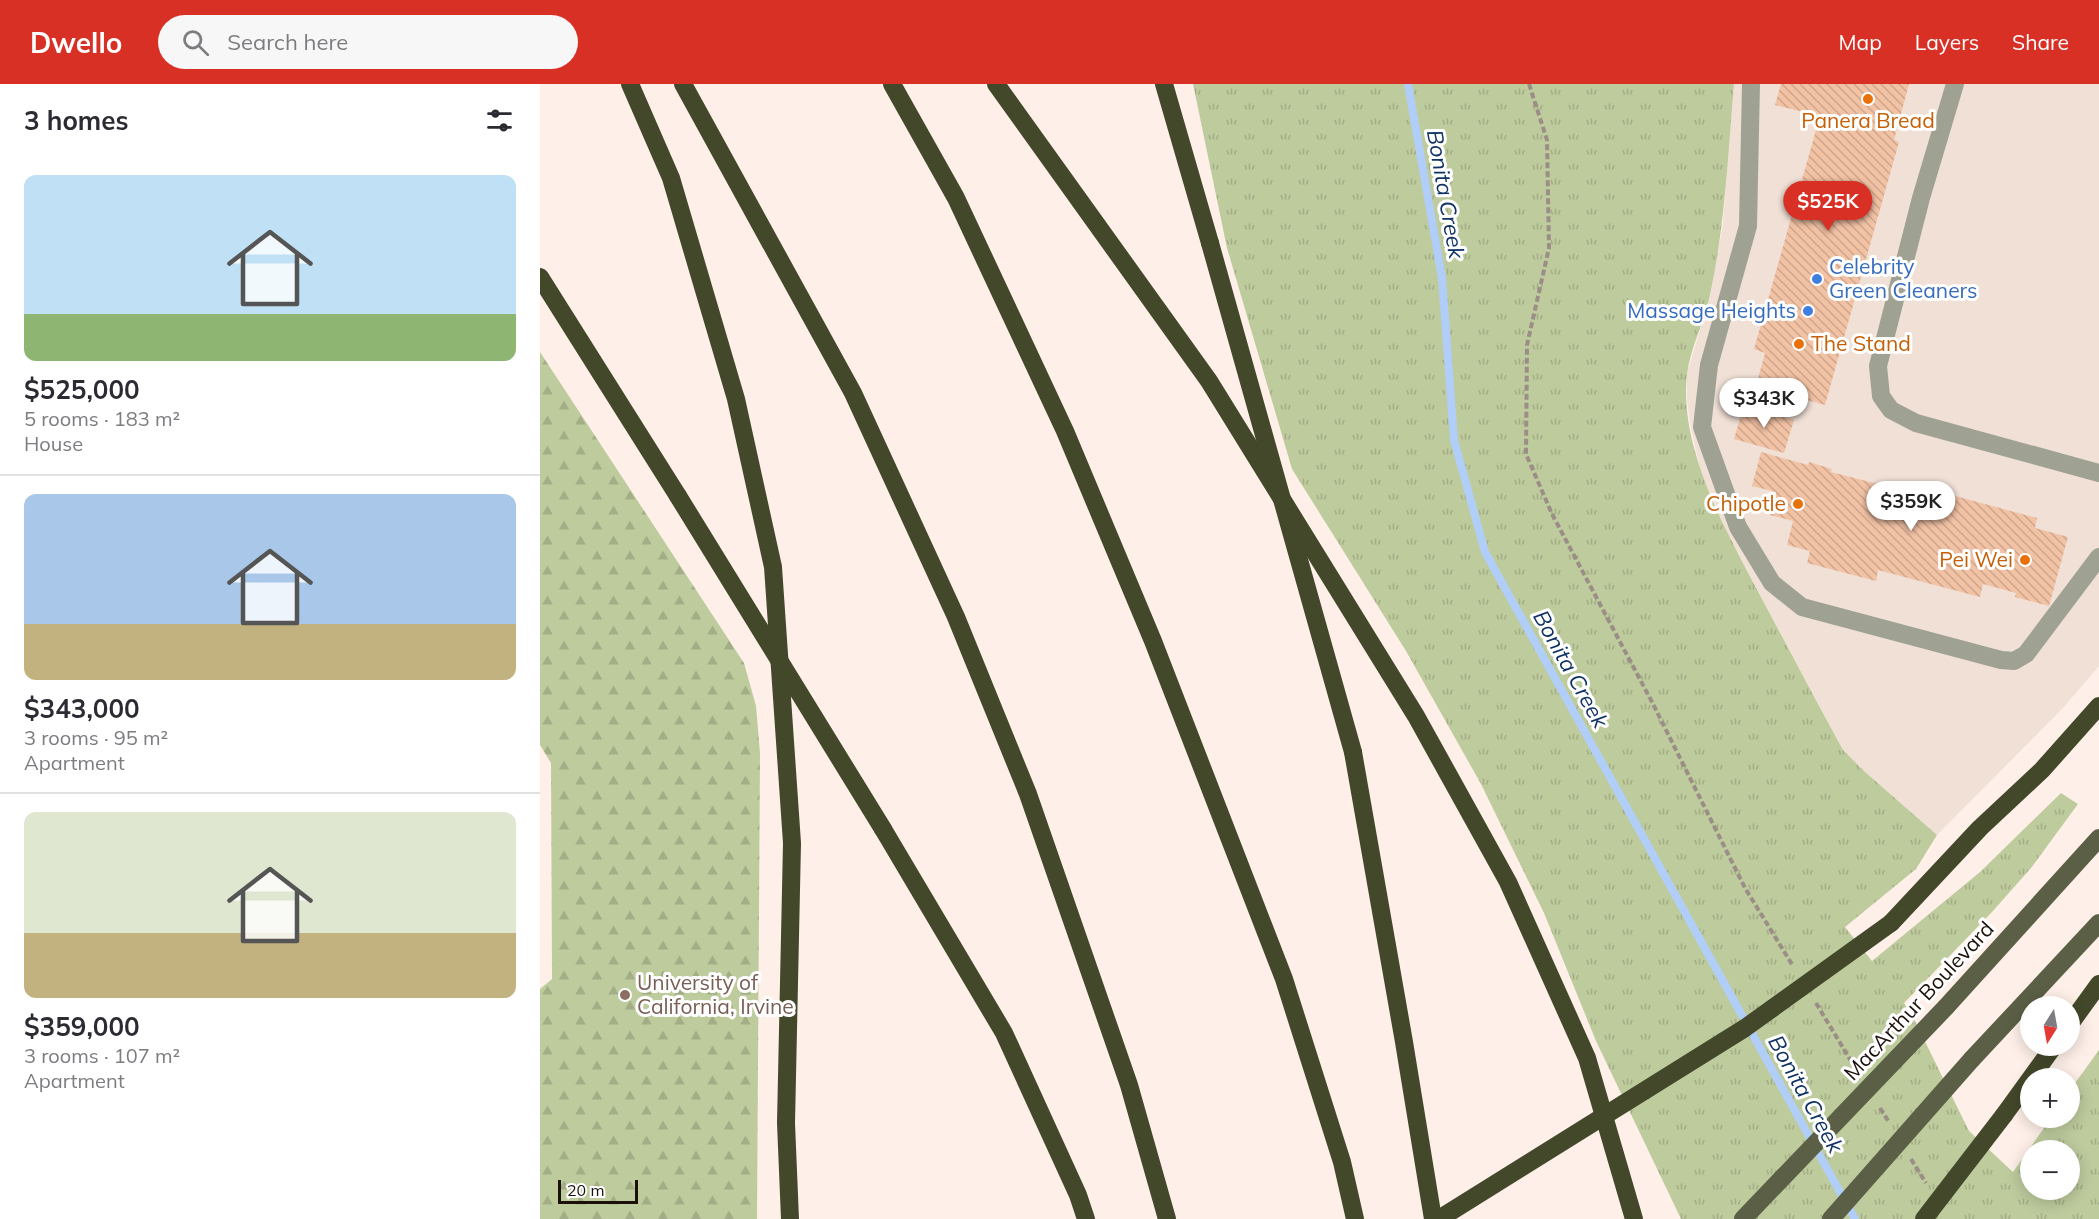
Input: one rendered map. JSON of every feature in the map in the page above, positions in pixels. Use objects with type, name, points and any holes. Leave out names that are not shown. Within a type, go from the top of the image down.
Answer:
[{"type":"highway","points":[[630,84],[671,178],[733,388],[773,567],[792,843],[786,1123],[790,1219]]},
{"type":"highway","points":[[683,84],[853,393],[956,617],[1028,794],[1129,1085],[1167,1219]]},
{"type":"highway","points":[[892,84],[956,198],[1006,304],[1065,431],[1152,641],[1284,979],[1342,1162],[1355,1219]]},
{"type":"highway","points":[[996,84],[1209,381],[1416,716],[1508,882],[1587,1058],[1634,1219]]},
{"type":"highway","points":[[1164,84],[1353,752],[1433,1219]]},
{"type":"highway","points":[[540,277],[883,829],[1004,1033],[1078,1195],[1086,1219]]},
{"type":"highway","points":[[1439,1219],[1746,1028],[1891,923],[1980,828],[2042,770],[2099,706]]},
{"type":"highway","points":[[2080,1010],[2099,984]]},
{"type":"highway","points":[[1924,1219],[2047,1056]]},
{"type":"main road","name":"MacArthur Boulevard","points":[[1743,1219],[1946,1007],[2099,838]]},
{"type":"main road","points":[[1830,1219],[1972,1059],[2099,923]]},
{"type":"lane","points":[[1751,84],[1748,226],[1709,365],[1702,427],[1738,527],[1772,583],[1802,607],[2001,660],[2014,661],[2026,654],[2099,557]]},
{"type":"lane","points":[[1955,84],[1921,198],[1878,366],[1881,396],[1890,410],[1916,423],[2099,473]]},
{"type":"path","points":[[1528,84],[1547,140],[1549,248],[1527,345],[1526,454],[1552,514],[1652,702],[1745,888],[1794,968]]},
{"type":"path","points":[[1813,999],[1862,1079]]},
{"type":"path","points":[[1875,1099],[1893,1129]]},
{"type":"path","points":[[1905,1149],[1930,1189]]},
{"type":"shaded area","points":[[1734,84],[2099,84],[2099,666],[2063,708],[1937,835],[1843,750],[1729,536],[1701,473],[1687,401],[1687,373],[1710,297],[1723,224]]},
{"type":"green space","points":[[1193,84],[1734,84],[1725,190],[1715,269],[1708,305],[1687,374],[1686,404],[1699,466],[1725,527],[1843,750],[1937,835],[1916,869],[1845,927],[1872,961],[1980,872],[2061,793],[2078,804],[2031,868],[1904,1003],[1969,1131],[2013,1172],[2020,1162],[2020,1200],[2080,1200],[2080,1140],[2036,1140],[2044,1128],[2080,1128],[2080,1076],[2099,1050],[2099,1219],[1681,1219],[1596,1041],[1544,913],[1481,784],[1406,651],[1292,469],[1227,248]]},
{"type":"green space","name":"University of California, Irvine","points":[[540,352],[744,663],[756,706],[760,753],[757,1219],[540,1219],[540,989],[552,979],[551,763],[540,745]]},
{"type":"building","points":[[1781,84],[1909,84],[1894,140],[1899,142],[1825,405],[1756,386],[1765,353],[1754,349],[1820,116],[1775,105]]},
{"type":"building","points":[[1744,405],[1794,420],[1784,453],[1734,439]]},
{"type":"building","points":[[1761,452],[1808,465],[1809,462],[1832,469],[1831,472],[1901,490],[1903,482],[2037,518],[2035,528],[2068,537],[2049,606],[2015,597],[2016,593],[1983,584],[1980,597],[1878,570],[1876,581],[1807,563],[1810,551],[1787,545],[1793,521],[1770,515],[1776,492],[1752,486]]},
{"type":"waterway","name":"Bonita Creek","points":[[1408,84],[1442,278],[1454,440],[1485,552],[1855,1219]]},
{"type":"place","name":"Panera Bread","points":[[1868,99]]},
{"type":"place","name":"Celebrity Green Cleaners","points":[[1817,279]]},
{"type":"place","name":"Massage Heights","points":[[1808,311]]},
{"type":"place","name":"The Stand","points":[[1799,344]]},
{"type":"place","name":"Chipotle","points":[[1798,504]]},
{"type":"place","name":"Pei Wei","points":[[2025,560]]},
{"type":"place","name":"University of California, Irvine","points":[[625,995]]}]
